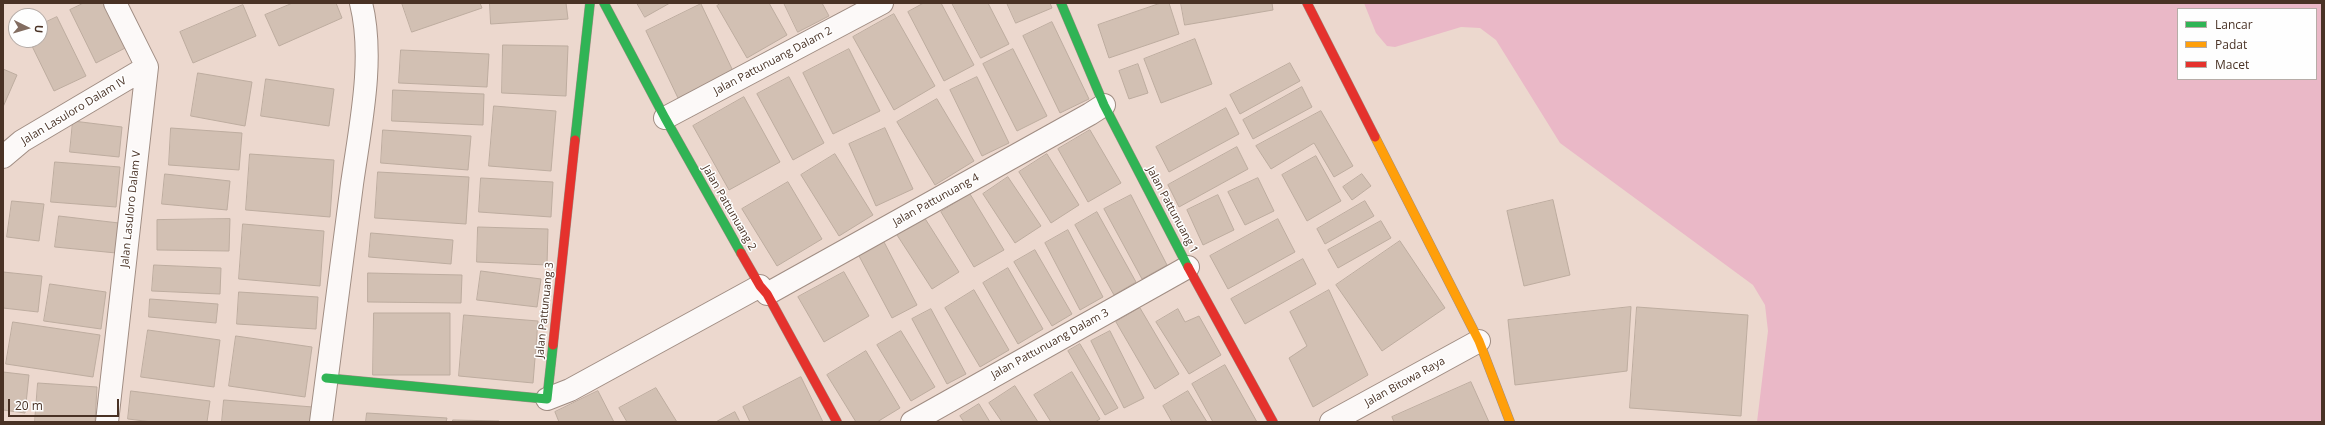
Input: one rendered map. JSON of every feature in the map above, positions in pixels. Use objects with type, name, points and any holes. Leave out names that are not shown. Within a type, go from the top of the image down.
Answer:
[{"type":"street","points":[[115,3],[147,67]]},
{"type":"street","points":[[321,422],[360,123],[367,49],[361,3]]},
{"type":"street","name":"Jalan Pattunuang 3","points":[[547,399],[590,3]]},
{"type":"street","name":"Jalan Pattunuang 2","points":[[604,3],[665,118],[764,290],[837,422]]},
{"type":"street","name":"Jalan Pattunuang Dalam 2","points":[[665,118],[882,3]]},
{"type":"street","name":"Jalan Pattunuang 1","points":[[1061,3],[1104,104],[1188,267],[1273,422]]},
{"type":"street","points":[[1307,3],[1479,341],[1510,422]]},
{"type":"street","name":"Jalan Lasuloro Dalam IV","points":[[3,157],[22,141],[147,67]]},
{"type":"street","name":"Jalan Lasuloro Dalam V","points":[[107,422],[147,67]]},
{"type":"street","name":"Jalan Pattunuang 4","points":[[547,399],[570,390],[764,290],[1090,114],[1104,104]]},
{"type":"street","name":"Jalan Pattunuang Dalam 3","points":[[912,422],[1188,267]]},
{"type":"street","name":"Jalan Bitowa Raya","points":[[1331,422],[1479,341]]},
{"type":"street","points":[[326,378],[547,399]]},
{"type":"shaded area","points":[[1364,3],[2322,3],[2322,422],[1757,422],[1768,331],[1765,305],[1753,285],[1560,143],[1496,40],[1480,28],[1461,27],[1395,47],[1387,46],[1376,33]]},
{"type":"building","points":[[84,3],[113,3],[133,44],[96,63],[70,10]]},
{"type":"building","points":[[293,3],[336,3],[342,18],[279,46],[265,15]]},
{"type":"building","points":[[402,3],[480,3],[482,8],[412,32]]},
{"type":"building","points":[[490,3],[566,3],[568,19],[491,24]]},
{"type":"building","points":[[637,3],[670,3],[645,17]]},
{"type":"building","points":[[721,3],[769,3],[787,35],[747,58],[717,6]]},
{"type":"building","points":[[784,3],[822,3],[829,16],[798,32]]},
{"type":"building","points":[[924,3],[941,3],[974,65],[944,81],[908,12]]},
{"type":"building","points":[[952,3],[988,3],[1009,44],[981,58]]},
{"type":"building","points":[[1007,3],[1050,3],[1052,8],[1016,23]]},
{"type":"building","points":[[1161,3],[1169,3],[1179,34],[1109,58],[1098,25]]},
{"type":"building","points":[[1181,3],[1272,3],[1273,10],[1185,25]]},
{"type":"building","points":[[701,4],[733,71],[678,98],[646,31]]},
{"type":"building","points":[[243,5],[256,36],[193,63],[180,32]]},
{"type":"building","points":[[894,14],[935,86],[894,110],[853,37]]},
{"type":"building","points":[[57,17],[86,76],[54,91],[33,48],[48,48],[48,21]]},
{"type":"building","points":[[1052,22],[1089,99],[1060,113],[1023,36]]},
{"type":"building","points":[[1195,39],[1212,84],[1161,103],[1144,59]]},
{"type":"building","points":[[503,45],[568,46],[566,96],[502,93]]},
{"type":"building","points":[[849,49],[880,111],[833,134],[803,73]]},
{"type":"building","points":[[1013,49],[1047,116],[1017,131],[983,64]]},
{"type":"building","points":[[401,50],[489,54],[487,87],[399,83]]},
{"type":"building","points":[[1290,63],[1300,81],[1240,114],[1230,95]]},
{"type":"building","points":[[1138,64],[1148,93],[1129,99],[1119,71]]},
{"type":"building","points":[[3,69],[17,75],[3,107]]},
{"type":"building","points":[[198,73],[252,82],[245,126],[191,116]]},
{"type":"building","points":[[789,77],[824,143],[793,160],[757,94]]},
{"type":"building","points":[[977,77],[1009,143],[982,156],[950,90]]},
{"type":"building","points":[[266,79],[334,89],[329,126],[261,116]]},
{"type":"building","points":[[1302,87],[1312,107],[1253,139],[1243,120]]},
{"type":"building","points":[[393,90],[484,94],[483,125],[392,121]]},
{"type":"building","points":[[744,97],[780,162],[729,190],[693,126]]},
{"type":"building","points":[[937,99],[974,161],[935,185],[897,122]]},
{"type":"building","points":[[494,106],[556,111],[551,171],[489,166]]},
{"type":"building","points":[[1226,108],[1239,134],[1169,172],[1156,147]]},
{"type":"building","points":[[1321,111],[1353,166],[1334,177],[1314,143],[1271,169],[1256,146]]},
{"type":"building","points":[[73,121],[122,127],[119,157],[70,152]]},
{"type":"building","points":[[171,128],[242,133],[239,170],[169,165]]},
{"type":"building","points":[[885,128],[913,189],[876,206],[849,144]]},
{"type":"building","points":[[383,130],[471,136],[468,170],[381,163]]},
{"type":"building","points":[[1090,130],[1121,183],[1088,202],[1058,149]]},
{"type":"building","points":[[1237,147],[1248,169],[1179,207],[1168,185]]},
{"type":"building","points":[[250,154],[334,160],[330,217],[246,210]]},
{"type":"building","points":[[835,154],[873,215],[839,236],[801,175]]},
{"type":"building","points":[[1047,154],[1079,205],[1051,223],[1019,172]]},
{"type":"building","points":[[1316,156],[1341,201],[1307,221],[1282,175]]},
{"type":"building","points":[[55,162],[120,167],[116,207],[51,202]]},
{"type":"building","points":[[378,172],[469,177],[466,224],[375,218]]},
{"type":"building","points":[[165,174],[230,181],[227,210],[162,204]]},
{"type":"building","points":[[1362,174],[1371,186],[1352,200],[1343,187]]},
{"type":"building","points":[[1008,177],[1041,226],[1015,243],[983,194]]},
{"type":"building","points":[[481,178],[553,182],[551,217],[479,212]]},
{"type":"building","points":[[1258,178],[1274,211],[1245,225],[1228,192]]},
{"type":"building","points":[[788,182],[822,239],[777,266],[742,209]]},
{"type":"building","points":[[970,194],[1004,250],[974,267],[941,212]]},
{"type":"building","points":[[1131,195],[1167,265],[1142,279],[1104,209]]},
{"type":"building","points":[[1218,195],[1234,230],[1203,245],[1187,210]]},
{"type":"building","points":[[1553,200],[1570,275],[1524,286],[1507,211]]},
{"type":"building","points":[[12,201],[44,204],[39,241],[7,237]]},
{"type":"building","points":[[1365,201],[1374,216],[1325,244],[1317,229]]},
{"type":"building","points":[[1097,212],[1136,282],[1114,295],[1075,225]]},
{"type":"building","points":[[59,216],[119,223],[116,253],[55,247]]},
{"type":"building","points":[[924,217],[959,272],[932,289],[897,235]]},
{"type":"building","points":[[230,219],[229,251],[157,250],[157,220]]},
{"type":"building","points":[[1278,219],[1295,252],[1228,289],[1210,256]]},
{"type":"building","points":[[1381,221],[1391,238],[1338,268],[1328,250]]},
{"type":"building","points":[[243,224],[324,231],[320,286],[239,279]]},
{"type":"building","points":[[478,227],[548,229],[547,265],[477,262]]},
{"type":"building","points":[[1068,230],[1103,297],[1080,310],[1045,243]]},
{"type":"building","points":[[371,233],[453,240],[451,264],[369,257]]},
{"type":"building","points":[[1400,241],[1445,308],[1382,351],[1336,285]]},
{"type":"building","points":[[884,242],[917,305],[892,318],[859,256]]},
{"type":"building","points":[[1035,250],[1072,314],[1052,326],[1014,262]]},
{"type":"building","points":[[1303,259],[1316,284],[1245,324],[1231,299]]},
{"type":"building","points":[[154,265],[221,268],[220,294],[152,291]]},
{"type":"building","points":[[1008,268],[1043,329],[1018,344],[983,283]]},
{"type":"building","points":[[481,271],[541,279],[537,307],[477,300]]},
{"type":"building","points":[[3,272],[42,276],[38,312],[3,308]]},
{"type":"building","points":[[844,272],[869,316],[824,342],[798,297]]},
{"type":"building","points":[[368,273],[462,275],[461,303],[368,302]]},
{"type":"building","points":[[50,284],[106,292],[101,329],[44,321]]},
{"type":"building","points":[[974,290],[1009,350],[980,367],[945,308]]},
{"type":"building","points":[[1329,290],[1368,375],[1313,407],[1289,358],[1307,346],[1290,312]]},
{"type":"building","points":[[239,292],[318,297],[316,329],[237,324]]},
{"type":"building","points":[[150,299],[218,304],[216,323],[149,317]]},
{"type":"building","points":[[1631,307],[1627,371],[1515,385],[1508,320]]},
{"type":"building","points":[[1637,307],[1748,315],[1741,416],[1630,408]]},
{"type":"building","points":[[1140,308],[1179,374],[1155,389],[1116,322]]},
{"type":"building","points":[[931,309],[966,374],[947,384],[912,319]]},
{"type":"building","points":[[1178,309],[1185,322],[1199,316],[1221,355],[1189,374],[1156,322]]},
{"type":"building","points":[[374,313],[450,313],[450,375],[373,375]]},
{"type":"building","points":[[464,315],[538,321],[533,383],[459,376]]},
{"type":"building","points":[[13,322],[100,335],[93,377],[6,364]]},
{"type":"building","points":[[148,330],[220,340],[214,387],[141,377]]},
{"type":"building","points":[[901,331],[935,387],[911,401],[877,345]]},
{"type":"building","points":[[1110,331],[1144,398],[1124,408],[1091,341]]},
{"type":"building","points":[[236,336],[312,347],[305,397],[229,386]]},
{"type":"building","points":[[1080,344],[1118,408],[1105,415],[1068,351]]},
{"type":"building","points":[[866,351],[900,408],[877,422],[856,422],[827,375]]},
{"type":"building","points":[[1225,365],[1257,422],[1213,422],[1192,384]]},
{"type":"building","points":[[3,372],[29,375],[25,413],[3,410]]},
{"type":"building","points":[[1072,372],[1100,419],[1095,422],[1051,422],[1034,395]]},
{"type":"building","points":[[801,377],[823,422],[750,422],[743,407]]},
{"type":"building","points":[[1471,382],[1489,422],[1394,422],[1392,417]]},
{"type":"building","points":[[38,383],[97,387],[95,422],[35,422]]},
{"type":"building","points":[[1015,386],[1038,422],[1002,422],[989,403]]},
{"type":"building","points":[[656,388],[677,422],[627,422],[619,408]]},
{"type":"building","points":[[131,391],[210,401],[207,422],[152,422],[128,419]]},
{"type":"building","points":[[598,391],[614,422],[559,422],[555,412]]},
{"type":"building","points":[[1188,391],[1207,422],[1172,422],[1163,406]]},
{"type":"building","points":[[224,400],[313,407],[311,422],[222,422]]},
{"type":"building","points":[[979,404],[990,422],[964,422],[960,416]]},
{"type":"building","points":[[735,412],[740,422],[716,422]]},
{"type":"building","points":[[367,413],[447,418],[446,422],[366,422]]},
{"type":"building","points":[[453,420],[499,421],[499,422],[453,422]]},
{"type":"traffic: fast","points":[[575,140],[590,3]]},
{"type":"traffic: fast","points":[[604,3],[665,118],[741,253]]},
{"type":"traffic: fast","points":[[1061,3],[1104,105],[1188,267]]},
{"type":"traffic: fast","points":[[326,378],[547,399],[553,345]]},
{"type":"traffic: slow","points":[[1375,137],[1479,341],[1510,422]]},
{"type":"traffic: jam","points":[[1307,3],[1375,137]]},
{"type":"traffic: jam","points":[[553,345],[575,140]]},
{"type":"traffic: jam","points":[[741,253],[760,286],[767,294],[837,422]]},
{"type":"traffic: jam","points":[[1188,267],[1273,422]]}]
